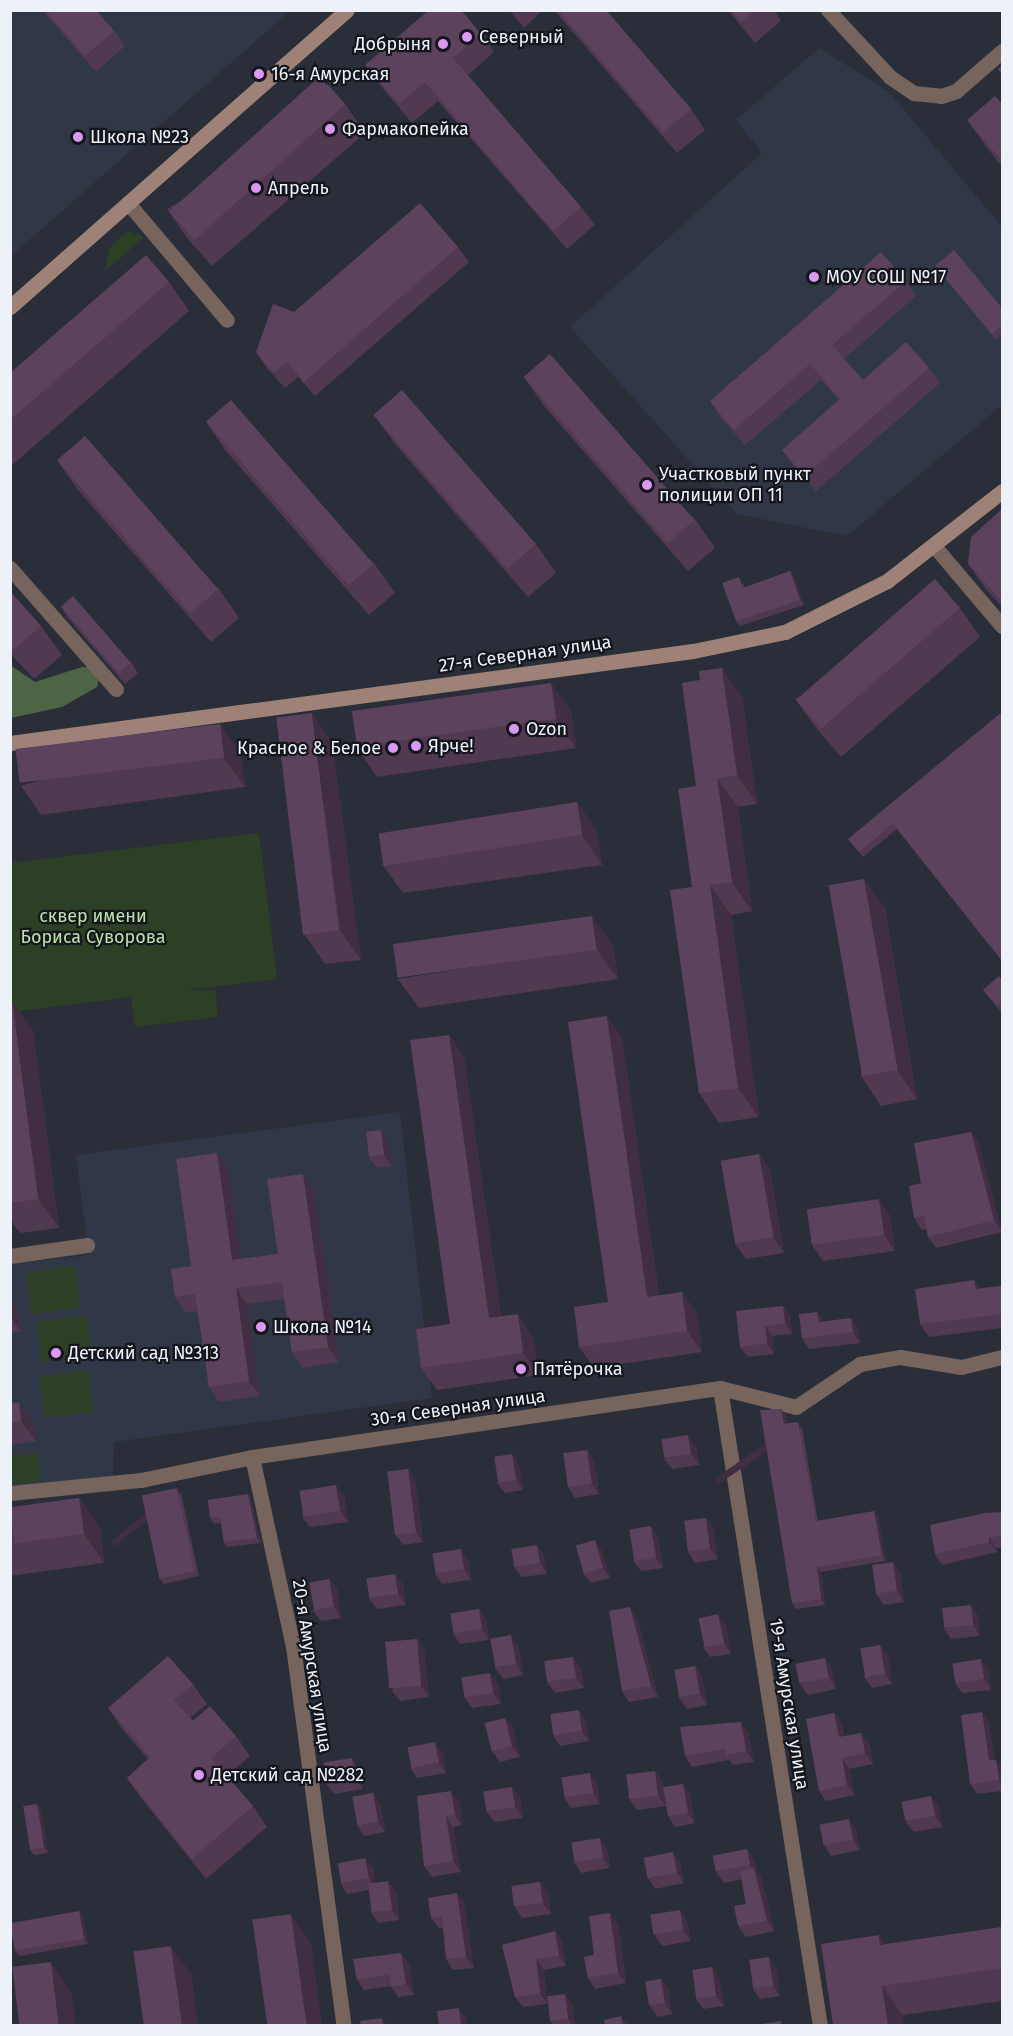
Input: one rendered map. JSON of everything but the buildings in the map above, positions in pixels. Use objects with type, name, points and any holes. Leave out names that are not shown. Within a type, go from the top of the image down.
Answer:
[{"type":"street","points":[[10,307],[347,10]]},
{"type":"street","points":[[828,10],[890,77],[914,93],[941,96],[956,91],[1002,51]]},
{"type":"street","points":[[128,203],[227,320]]},
{"type":"street","name":"27-я Северная улица","points":[[10,743],[744,642],[839,609],[935,547],[1002,491]]},
{"type":"street","points":[[935,547],[1002,626]]},
{"type":"street","points":[[10,568],[116,689]]},
{"type":"street","points":[[10,1256],[87,1245]]},
{"type":"street","name":"30-я Северная улица","points":[[10,1493],[141,1480],[252,1457],[720,1388],[796,1407],[860,1364],[900,1358],[961,1368],[1002,1357]]},
{"type":"street","name":"19-я Амурская улица","points":[[720,1388],[820,2025]]},
{"type":"street","name":"20-я Амурская улица","points":[[252,1457],[293,1646],[344,2025]]},
{"type":"shaded area","name":"Школа №23","points":[[11,11],[290,11],[11,256]]},
{"type":"shaded area","name":"МОУ СОШ №17","points":[[819,48],[889,92],[1002,227],[1002,405],[847,536],[737,514],[570,327],[762,153],[736,120]]},
{"type":"shaded area","name":"Школа №14","points":[[400,1112],[432,1398],[114,1442],[113,1476],[11,1486],[10,1264],[89,1255],[76,1155]]},
{"type":"green space","points":[[128,231],[144,237],[106,270],[109,248]]},
{"type":"green space","points":[[10,665],[35,682],[82,667],[94,668],[99,678],[97,687],[62,707],[11,718]]},
{"type":"green space","name":"сквер имени Бориса Суворова","points":[[259,833],[277,979],[185,990],[215,990],[218,1017],[135,1027],[131,997],[11,1012],[11,863]]},
{"type":"green space","points":[[75,1266],[80,1308],[31,1314],[26,1272]]},
{"type":"green space","points":[[87,1316],[91,1357],[42,1362],[37,1321]]},
{"type":"green space","points":[[88,1370],[93,1412],[44,1418],[39,1376]]},
{"type":"green space","points":[[38,1453],[41,1481],[14,1484],[11,1456]]},
{"type":"place","name":"Северный","points":[[467,37]]},
{"type":"place","name":"Добрыня","points":[[443,44]]},
{"type":"place","name":"16-я Амурская","points":[[259,74]]},
{"type":"place","name":"Фармакопейка","points":[[330,129]]},
{"type":"place","name":"Школа №23","points":[[78,137]]},
{"type":"place","name":"Апрель","points":[[256,188]]},
{"type":"place","name":"МОУ СОШ №17","points":[[814,277]]},
{"type":"place","name":"Участковый пункт полиции ОП 11","points":[[647,485]]},
{"type":"place","name":"Ozon","points":[[514,729]]},
{"type":"place","name":"Ярче!","points":[[416,746]]},
{"type":"place","name":"Красное & Белое","points":[[393,748]]},
{"type":"place","name":"Школа №14","points":[[261,1327]]},
{"type":"place","name":"Детский сад №313","points":[[56,1353]]},
{"type":"place","name":"Пятёрочка","points":[[521,1369]]},
{"type":"place","name":"Детский сад №282","points":[[199,1775]]}]
